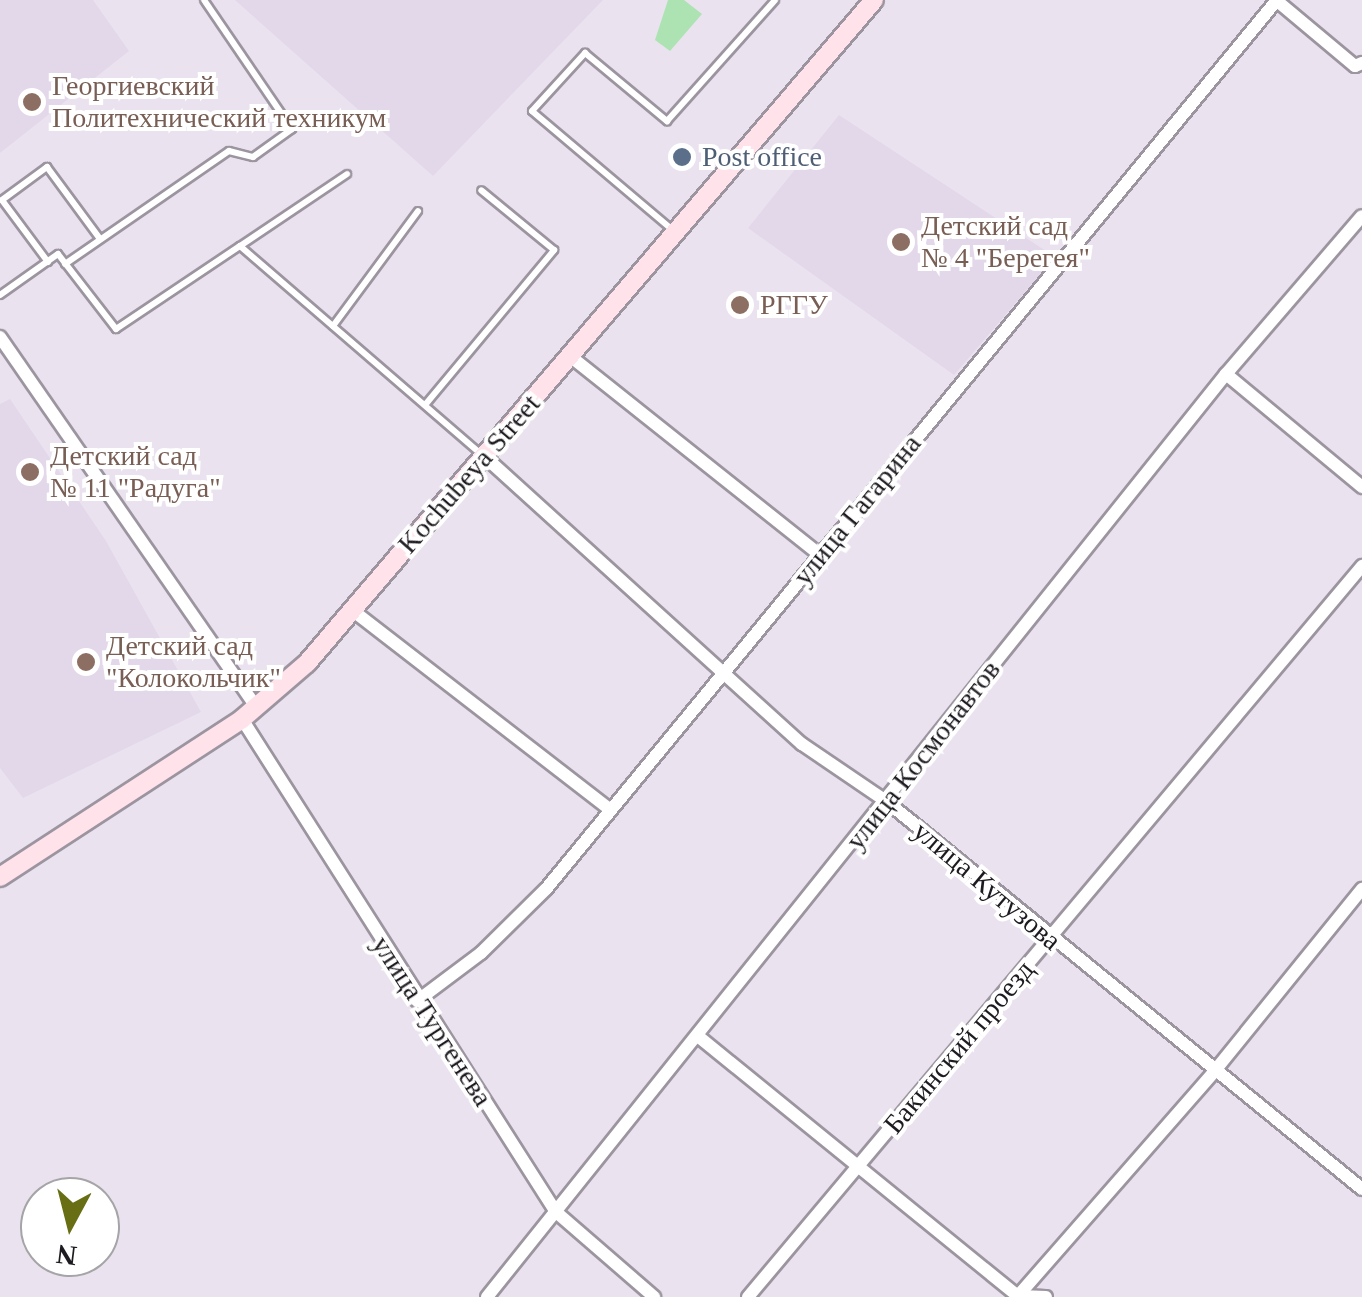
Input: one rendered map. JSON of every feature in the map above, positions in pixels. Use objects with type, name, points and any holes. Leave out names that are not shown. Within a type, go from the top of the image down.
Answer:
[{"type":"main road","name":"Kochubeya Street","points":[[0,877],[249,713],[307,663],[874,0]]},
{"type":"street","points":[[1277,0],[1355,66],[1362,64]]},
{"type":"street","name":"улица Гагарина","points":[[417,1001],[482,953],[611,810],[1277,0]]},
{"type":"street","name":"улица Космонавтов","points":[[487,1297],[1226,374],[1362,216]]},
{"type":"street","name":"улица Тургенева","points":[[0,337],[249,713],[417,1001],[556,1212],[654,1297]]},
{"type":"street","points":[[570,356],[742,487],[748,504],[820,555]]},
{"type":"street","points":[[1226,374],[1362,488]]},
{"type":"street","name":"улица Кутузова","points":[[484,456],[722,676],[802,744],[886,801],[1213,1073],[1362,1189]]},
{"type":"street","name":"Бакинский проезд","points":[[748,1297],[1362,566]]},
{"type":"street","points":[[352,610],[611,810]]},
{"type":"street","points":[[1018,1296],[1213,1073],[1360,894]]},
{"type":"street","points":[[699,1037],[1018,1296],[1046,1297]]},
{"type":"lane","points":[[65,264],[230,150],[253,157],[292,129],[204,0]]},
{"type":"lane","points":[[676,232],[532,111],[585,53],[667,121],[775,0]]},
{"type":"lane","points":[[48,262],[2,200],[47,167],[100,240]]},
{"type":"lane","points":[[0,296],[58,254],[116,329],[346,174]]},
{"type":"lane","points":[[425,406],[554,250],[481,190]]},
{"type":"lane","points":[[333,326],[418,210]]},
{"type":"lane","points":[[240,246],[484,456]]},
{"type":"shaded area","name":"Георгиевский Политехнический техникум","points":[[0,0],[93,0],[129,51],[0,153]]},
{"type":"shaded area","points":[[235,0],[603,0],[433,176]]},
{"type":"shaded area","name":"Детский сад № 4 \"Берегея\"","points":[[839,115],[1055,257],[954,375],[748,228]]},
{"type":"shaded area","name":"Детский сад \"Колокольчик\"","points":[[10,399],[106,541],[201,712],[23,798],[0,768],[0,404]]},
{"type":"green space","points":[[668,0],[684,0],[702,14],[670,51],[655,40]]},
{"type":"place","name":"Георгиевский Политехнический техникум","points":[[32,102]]},
{"type":"place","name":"Post office","points":[[682,157]]},
{"type":"place","name":"Детский сад № 4 \"Берегея\"","points":[[901,242]]},
{"type":"place","name":"РГГУ","points":[[740,305]]},
{"type":"place","name":"Детский сад № 11 \"Радуга\"","points":[[30,472]]},
{"type":"place","name":"Детский сад \"Колокольчик\"","points":[[86,662]]}]
